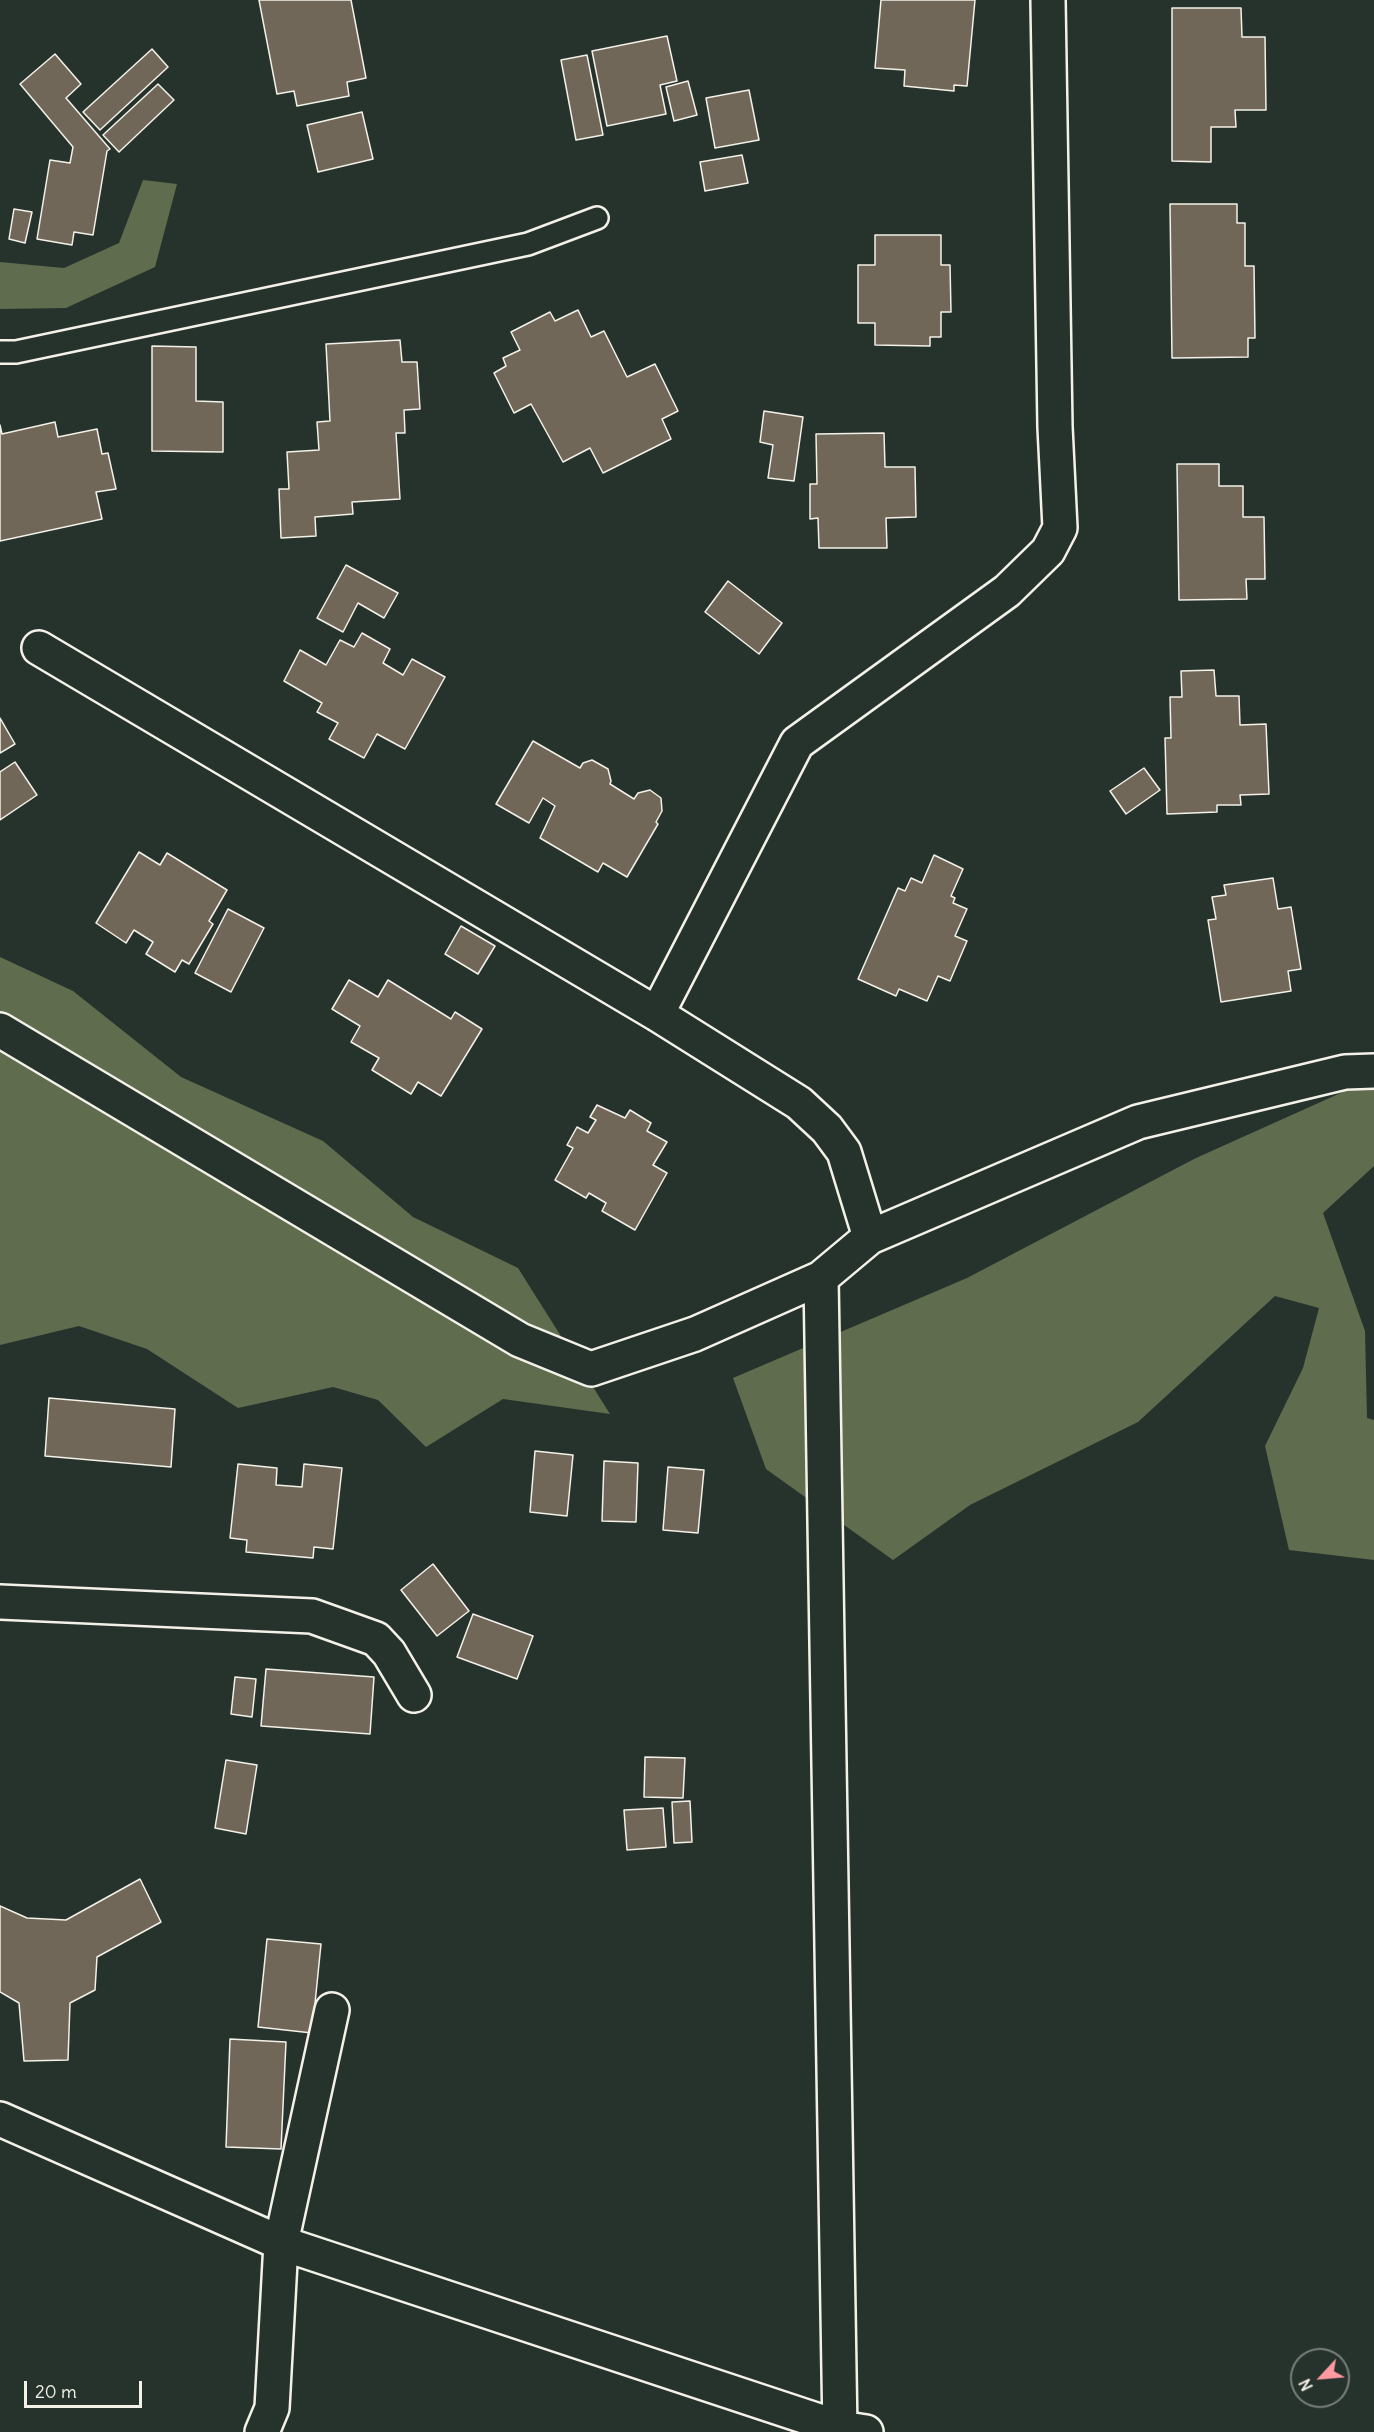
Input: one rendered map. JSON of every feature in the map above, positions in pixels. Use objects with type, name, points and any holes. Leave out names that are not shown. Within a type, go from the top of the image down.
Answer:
[{"type":"street","points":[[657,1014],[797,743],[1007,591],[1048,552],[1060,528],[1055,427],[1048,0]]},
{"type":"street","points":[[39,648],[657,1014],[799,1103],[827,1128],[844,1152],[870,1237]]},
{"type":"street","points":[[0,1030],[520,1340],[591,1369],[695,1334],[821,1278],[870,1237],[1138,1122],[1345,1072],[1374,1071]]},
{"type":"street","points":[[0,2119],[281,2243],[849,2431],[821,1278]]},
{"type":"street","points":[[0,1602],[312,1616],[376,1639],[389,1653],[414,1695]]},
{"type":"street","points":[[262,2432],[272,2408],[281,2243],[332,2010]]},
{"type":"lane","points":[[0,352],[16,352],[528,244],[597,218]]},
{"type":"green space","points":[[143,180],[177,184],[155,267],[66,308],[0,309],[0,262],[64,268],[119,243]]},
{"type":"green space","points":[[0,957],[73,991],[181,1077],[323,1141],[413,1217],[518,1268],[610,1414],[503,1399],[426,1447],[378,1400],[333,1387],[238,1408],[147,1349],[79,1326],[0,1345]]},
{"type":"green space","points":[[1374,1078],[1374,1166],[1323,1213],[1365,1331],[1367,1418],[1374,1420],[1374,1560],[1289,1550],[1265,1446],[1303,1368],[1319,1308],[1275,1296],[1138,1422],[970,1505],[893,1560],[766,1469],[733,1378],[967,1278],[1196,1158]]},
{"type":"building","points":[[259,0],[351,0],[366,78],[347,82],[349,96],[297,106],[294,91],[277,94]]},
{"type":"building","points":[[881,0],[975,0],[967,86],[954,85],[954,91],[904,86],[905,70],[875,68]]},
{"type":"building","points":[[1172,8],[1241,8],[1242,37],[1265,37],[1266,110],[1235,110],[1236,127],[1211,127],[1211,162],[1172,161]]},
{"type":"building","points":[[667,36],[677,81],[660,85],[666,114],[607,126],[592,51]]},
{"type":"building","points":[[152,49],[168,67],[100,130],[83,112]]},
{"type":"building","points":[[55,54],[81,84],[66,98],[110,149],[107,151],[93,235],[74,232],[72,245],[37,239],[50,160],[70,163],[73,147],[20,84]]},
{"type":"building","points":[[587,55],[603,135],[576,140],[561,60]]},
{"type":"building","points":[[688,81],[697,115],[674,121],[666,87]]},
{"type":"building","points":[[158,84],[174,100],[119,152],[103,135]]},
{"type":"building","points":[[749,90],[759,140],[715,148],[706,98]]},
{"type":"building","points":[[362,112],[373,159],[318,172],[307,125]]},
{"type":"building","points":[[742,155],[748,183],[705,191],[700,162]]},
{"type":"building","points":[[1170,204],[1237,204],[1237,223],[1245,223],[1245,266],[1254,266],[1255,338],[1248,338],[1248,357],[1172,358]]},
{"type":"building","points":[[14,209],[32,212],[25,243],[9,239]]},
{"type":"building","points":[[875,235],[941,235],[941,265],[950,265],[951,312],[941,312],[941,337],[930,337],[930,346],[875,345],[875,323],[858,323],[858,265],[875,265]]},
{"type":"building","points":[[578,310],[591,337],[604,331],[627,377],[655,364],[678,411],[662,419],[671,439],[603,473],[590,448],[563,462],[531,404],[514,413],[494,373],[506,366],[503,358],[520,350],[511,332],[550,312],[555,321]]},
{"type":"building","points":[[400,340],[402,362],[417,362],[420,409],[404,410],[405,433],[396,433],[400,499],[352,502],[353,514],[315,517],[316,536],[281,538],[279,489],[289,489],[287,452],[319,450],[317,422],[330,421],[326,344]]},
{"type":"building","points":[[152,346],[196,347],[196,401],[223,402],[223,452],[152,451]]},
{"type":"building","points":[[764,411],[803,417],[794,481],[768,478],[773,445],[760,442]]},
{"type":"building","points":[[55,422],[58,437],[97,429],[102,454],[108,453],[116,489],[96,492],[102,519],[0,541],[0,425],[2,434]]},
{"type":"building","points":[[884,433],[885,467],[915,467],[916,517],[886,518],[887,548],[819,548],[818,518],[810,519],[810,484],[817,484],[816,434]]},
{"type":"building","points":[[1177,464],[1219,464],[1219,486],[1243,486],[1243,517],[1264,517],[1265,579],[1246,579],[1247,599],[1179,600]]},
{"type":"building","points":[[346,565],[398,593],[384,618],[358,603],[343,632],[317,618]]},
{"type":"building","points":[[728,581],[782,623],[759,654],[705,612]]},
{"type":"building","points":[[362,633],[390,649],[383,663],[403,675],[412,659],[445,677],[405,749],[377,734],[364,758],[329,739],[338,723],[317,712],[322,703],[284,681],[300,650],[326,665],[340,640],[354,647]]},
{"type":"building","points":[[1214,670],[1216,696],[1239,696],[1240,725],[1266,724],[1269,794],[1240,795],[1241,805],[1217,805],[1217,812],[1167,814],[1165,738],[1171,738],[1170,697],[1182,697],[1181,671]]},
{"type":"building","points":[[0,718],[15,744],[0,753]]},
{"type":"building","points":[[533,741],[580,768],[583,763],[592,760],[608,769],[610,784],[634,799],[638,793],[650,790],[661,798],[662,811],[656,822],[658,824],[627,877],[603,863],[598,872],[540,838],[555,806],[543,798],[529,823],[496,804]]},
{"type":"building","points":[[15,762],[37,795],[0,820],[0,772]]},
{"type":"building","points":[[1144,768],[1160,790],[1126,814],[1110,791]]},
{"type":"building","points":[[139,852],[160,865],[167,853],[227,890],[209,921],[213,924],[189,964],[182,960],[175,972],[146,954],[153,942],[134,930],[126,943],[96,923]]},
{"type":"building","points":[[934,855],[963,869],[951,896],[955,898],[953,903],[967,909],[955,936],[967,941],[950,981],[938,976],[927,1001],[899,989],[896,996],[858,979],[898,888],[905,891],[911,878],[922,883]]},
{"type":"building","points":[[1273,878],[1278,909],[1291,907],[1301,969],[1288,971],[1291,991],[1221,1002],[1208,920],[1216,919],[1212,897],[1226,895],[1224,885]]},
{"type":"building","points":[[228,909],[264,928],[231,992],[195,973]]},
{"type":"building","points":[[461,926],[495,946],[478,974],[445,954]]},
{"type":"building","points":[[349,980],[378,997],[388,980],[451,1019],[455,1012],[482,1029],[441,1096],[418,1082],[411,1094],[372,1070],[379,1058],[351,1042],[360,1026],[332,1009]]},
{"type":"building","points":[[597,1105],[625,1118],[630,1110],[651,1123],[647,1131],[667,1142],[653,1165],[667,1173],[635,1230],[602,1211],[606,1203],[589,1193],[586,1198],[555,1180],[573,1148],[567,1145],[577,1127],[588,1133],[596,1120],[590,1117]]},
{"type":"building","points":[[49,1398],[175,1409],[171,1467],[45,1456]]},
{"type":"building","points":[[535,1451],[573,1455],[567,1516],[530,1512]]},
{"type":"building","points":[[604,1461],[638,1463],[636,1522],[602,1521]]},
{"type":"building","points":[[238,1464],[277,1468],[276,1485],[302,1487],[304,1464],[342,1468],[333,1549],[314,1547],[313,1558],[246,1552],[247,1540],[230,1538]]},
{"type":"building","points":[[668,1467],[704,1470],[698,1533],[663,1530]]},
{"type":"building","points":[[433,1564],[469,1611],[437,1636],[401,1590]]},
{"type":"building","points":[[473,1614],[533,1636],[517,1679],[457,1657]]},
{"type":"building","points":[[266,1669],[374,1677],[370,1734],[261,1726]]},
{"type":"building","points":[[235,1677],[256,1679],[252,1717],[231,1714]]},
{"type":"building","points":[[645,1757],[685,1758],[683,1798],[644,1797]]},
{"type":"building","points":[[226,1760],[257,1765],[246,1834],[215,1828]]},
{"type":"building","points":[[690,1801],[692,1842],[674,1843],[672,1802]]},
{"type":"building","points":[[663,1808],[666,1847],[627,1850],[624,1810]]},
{"type":"building","points":[[140,1879],[161,1922],[97,1957],[95,1990],[70,2003],[68,2060],[24,2061],[19,2003],[0,1992],[0,1906],[27,1918],[66,1920]]},
{"type":"building","points":[[267,1939],[321,1944],[312,2033],[258,2027]]},
{"type":"building","points":[[230,2039],[286,2042],[281,2149],[226,2147]]}]
